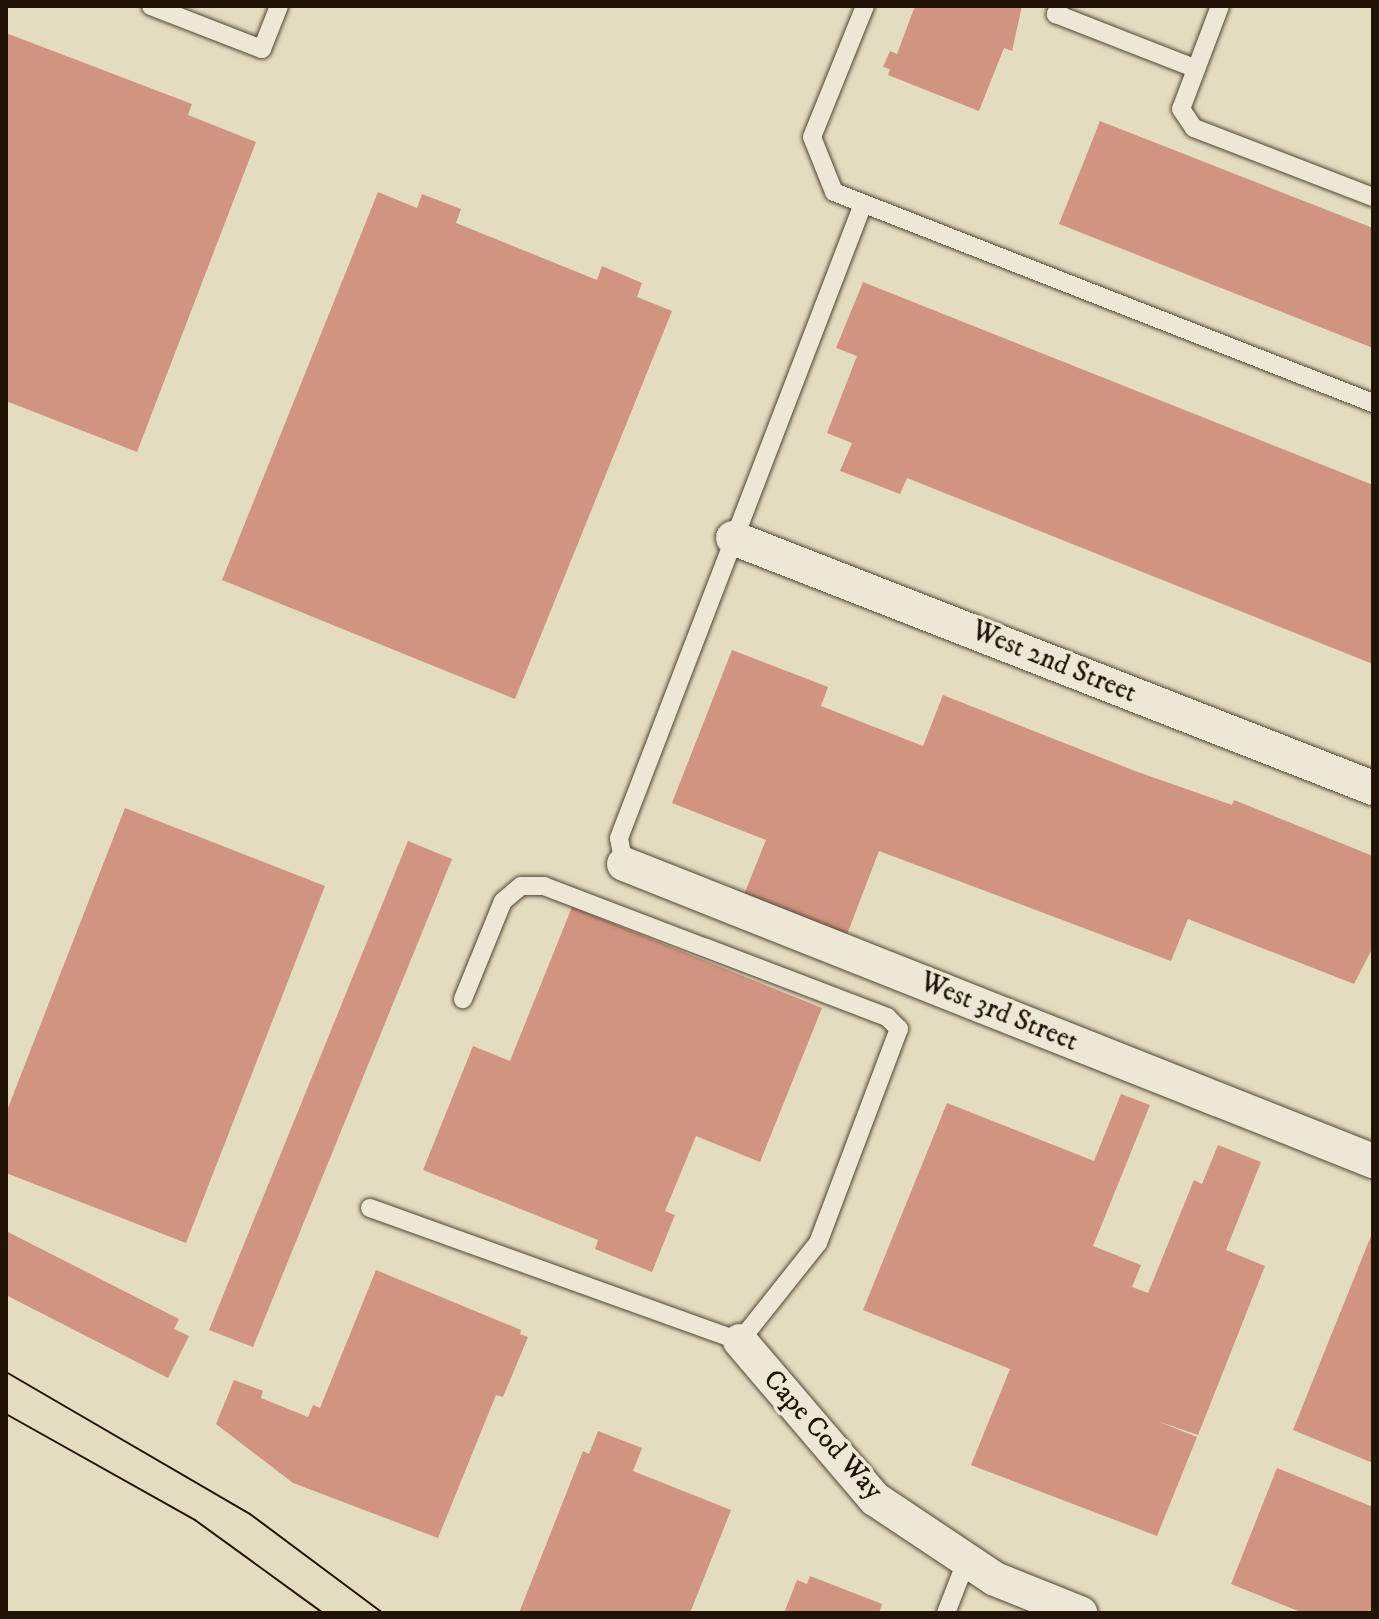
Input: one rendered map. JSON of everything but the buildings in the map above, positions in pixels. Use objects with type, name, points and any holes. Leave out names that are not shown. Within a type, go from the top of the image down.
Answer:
[{"type":"street","name":"West 2nd Street","points":[[733,538],[1373,788]]},
{"type":"street","name":"West 3rd Street","points":[[624,864],[1373,1161]]},
{"type":"street","name":"Cape Cod Way","points":[[740,1341],[875,1499],[995,1579],[1080,1613]]},
{"type":"lane","points":[[151,6],[262,49],[279,6]]},
{"type":"lane","points":[[865,6],[812,137],[834,192],[1373,403]]},
{"type":"lane","points":[[1059,6],[1056,14],[1196,69]]},
{"type":"lane","points":[[1220,6],[1181,109],[1194,128],[1373,197]]},
{"type":"lane","points":[[624,864],[619,838],[863,204]]},
{"type":"lane","points":[[370,1208],[740,1341],[818,1243],[899,1029],[887,1017],[544,886],[521,886],[503,901],[463,999]]},
{"type":"lane","points":[[946,1613],[967,1559]]},
{"type":"tram line","points":[[6,1372],[250,1514],[383,1613]]},
{"type":"tram line","points":[[6,1414],[195,1520],[323,1613]]}]
